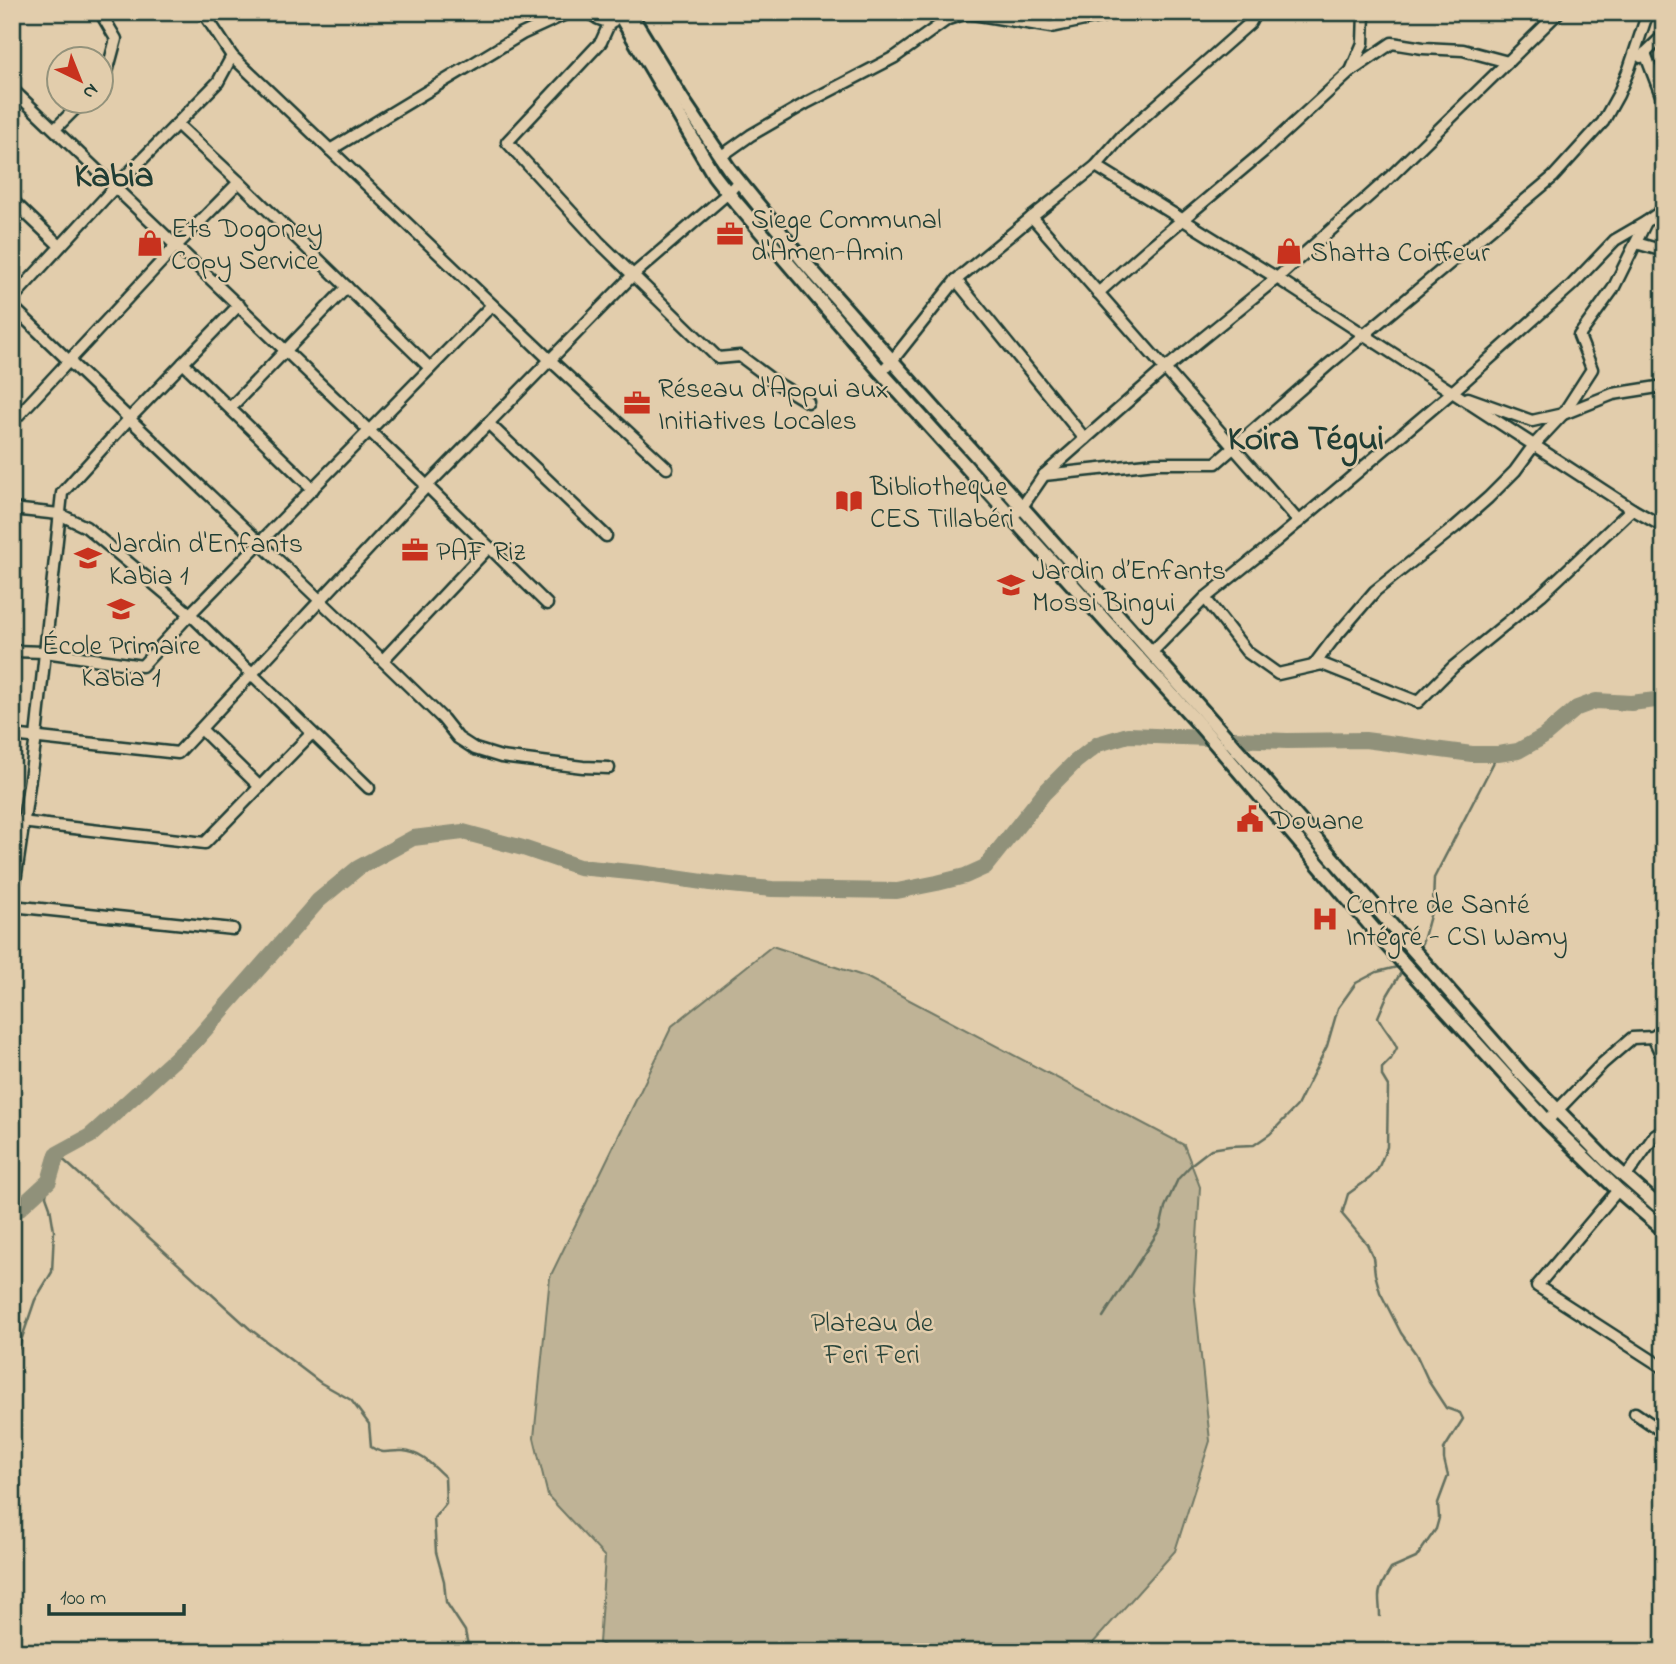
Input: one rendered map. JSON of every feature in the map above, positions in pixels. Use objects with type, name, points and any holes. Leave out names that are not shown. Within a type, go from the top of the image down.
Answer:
[{"type":"main road","points":[[620,16],[682,99],[738,182],[789,244],[1151,653],[1204,721]]},
{"type":"main road","points":[[620,16],[703,158],[728,193],[881,372],[1012,517],[1204,721],[1293,825],[1388,946],[1547,1121],[1618,1191],[1664,1230]]},
{"type":"main road","points":[[1293,825],[1556,1111],[1625,1178],[1664,1211]]},
{"type":"street","points":[[100,12],[116,39],[114,46]]},
{"type":"street","points":[[204,12],[232,56],[667,468]]},
{"type":"street","points":[[330,150],[522,34],[570,12]]},
{"type":"street","points":[[589,12],[596,19],[620,16]]},
{"type":"street","points":[[720,157],[751,135],[808,102],[895,57],[948,19],[967,13],[1051,27],[1123,12]]},
{"type":"street","points":[[881,372],[956,280],[1096,166],[1122,136],[1250,23],[1256,12]]},
{"type":"street","points":[[1351,71],[1363,43],[1364,12]]},
{"type":"street","points":[[1012,517],[1044,475],[1165,369],[1277,278],[1389,178],[1559,12]]},
{"type":"street","points":[[1044,475],[1156,463],[1216,463],[1553,177],[1603,122],[1618,95],[1649,14]]},
{"type":"street","points":[[620,16],[601,42],[507,142],[598,240],[718,358],[740,356],[808,402]]},
{"type":"street","points":[[1629,69],[1664,35]]},
{"type":"street","points":[[1098,293],[1265,151],[1351,71],[1392,43],[1463,50],[1508,62]]},
{"type":"street","points":[[1645,53],[1664,103]]},
{"type":"street","points":[[12,299],[115,187],[218,82],[232,56]]},
{"type":"street","points":[[12,89],[547,604]]},
{"type":"street","points":[[55,129],[68,116]]},
{"type":"street","points":[[177,124],[430,369]]},
{"type":"street","points":[[1096,166],[1277,278],[1451,393],[1664,527]]},
{"type":"street","points":[[12,422],[239,182]]},
{"type":"street","points":[[12,735],[178,753],[427,486],[633,275],[738,182]]},
{"type":"street","points":[[12,200],[61,246]]},
{"type":"street","points":[[1151,653],[1205,598],[1451,393],[1572,285],[1615,240],[1664,209]]},
{"type":"street","points":[[1032,217],[1299,522]]},
{"type":"street","points":[[1314,666],[1375,591],[1488,498],[1515,471],[1534,445],[1563,414],[1592,369],[1579,336],[1614,289],[1646,222]]},
{"type":"street","points":[[1636,243],[1664,251]]},
{"type":"street","points":[[956,280],[1085,439]]},
{"type":"street","points":[[230,408],[347,286]]},
{"type":"street","points":[[233,929],[12,904],[36,737],[62,493],[239,305]]},
{"type":"street","points":[[12,651],[45,652],[142,666],[492,305]]},
{"type":"street","points":[[12,306],[383,660],[443,719],[458,738],[475,749],[500,757],[609,768]]},
{"type":"street","points":[[183,363],[313,489]]},
{"type":"street","points":[[1451,393],[1532,421],[1563,414],[1613,394],[1664,386]]},
{"type":"street","points":[[488,423],[606,536]]},
{"type":"street","points":[[12,509],[59,514],[86,527],[190,614],[369,788]]},
{"type":"street","points":[[1205,598],[1247,652],[1278,674],[1322,664],[1418,702],[1453,667],[1541,595],[1632,509]]},
{"type":"street","points":[[383,660],[489,547]]},
{"type":"street","points":[[201,729],[260,787]]},
{"type":"street","points":[[12,821],[205,843],[312,733]]},
{"type":"street","points":[[1547,1121],[1603,1063],[1632,1038],[1653,1037],[1664,1029]]},
{"type":"street","points":[[1653,1037],[1660,1052],[1664,1054]]},
{"type":"street","points":[[1625,1178],[1655,1135],[1664,1129]]},
{"type":"street","points":[[1618,1191],[1537,1286],[1664,1368]]},
{"type":"street","points":[[1635,1413],[1664,1433]]},
{"type":"green space","name":"Plateau de Feri Feri","points":[[772,946],[866,977],[1184,1145],[1200,1187],[1194,1290],[1210,1441],[1175,1551],[1085,1652],[613,1652],[599,1643],[605,1557],[548,1496],[534,1438],[550,1277],[672,1026]]},
{"type":"waterway","points":[[12,1215],[49,1181],[57,1154],[90,1136],[197,1039],[318,901],[358,868],[413,838],[463,832],[579,867],[710,883],[772,889],[897,891],[965,876],[985,867],[1044,793],[1075,762],[1098,744],[1128,735],[1287,741],[1365,740],[1472,754],[1498,754],[1518,751],[1543,737],[1577,708],[1596,701],[1631,703],[1664,699]]},
{"type":"waterway","points":[[1419,948],[1433,905],[1434,878],[1498,754]]},
{"type":"waterway","points":[[1103,1317],[1160,1229],[1165,1207],[1178,1179],[1211,1149],[1254,1145],[1270,1134],[1297,1106],[1327,1046],[1338,1008],[1356,983],[1377,972],[1401,966]]},
{"type":"waterway","points":[[1380,1616],[1380,1590],[1391,1569],[1416,1558],[1436,1529],[1439,1518],[1438,1503],[1448,1476],[1444,1449],[1463,1419],[1460,1413],[1446,1408],[1429,1382],[1380,1292],[1373,1257],[1367,1244],[1342,1214],[1348,1194],[1378,1169],[1387,1147],[1388,1086],[1382,1076],[1382,1068],[1397,1048],[1378,1017],[1403,969]]},
{"type":"waterway","points":[[57,1154],[250,1329],[321,1383],[351,1400],[369,1424],[371,1447],[383,1452],[403,1451],[415,1454],[445,1477],[446,1503],[434,1518],[436,1552],[444,1581],[446,1602],[465,1631],[469,1650],[465,1652]]},
{"type":"waterway","points":[[12,1367],[35,1300],[52,1272],[54,1231],[46,1196],[49,1181]]},
{"type":"place","name":"Siege Communal d'Amen-Amin","points":[[730,234]]},
{"type":"place","name":"Ets Dogoney Copy Service","points":[[150,243]]},
{"type":"place","name":"Shatta Coiffeur","points":[[1289,251]]},
{"type":"place","name":"Réseau d'Appui aux Initiatives Locales","points":[[637,403]]},
{"type":"place","name":"Bibliotheque CES Tillabéri","points":[[849,501]]},
{"type":"place","name":"PAF Riz","points":[[415,550]]},
{"type":"place","name":"Jardin d'Enfants Kabia 1","points":[[88,558]]},
{"type":"place","name":"Jardin d’Enfants Mossi Bingui","points":[[1011,585]]},
{"type":"place","name":"École Primaire Kabia 1","points":[[121,609]]},
{"type":"place","name":"Douane","points":[[1250,819]]},
{"type":"place","name":"Centre de Santé Intégré - CSI Wamy","points":[[1325,919]]},
{"type":"district","name":"Kabia","points":[[114,174]]},
{"type":"district","name":"Koira Tégui","points":[[1306,437]]}]
